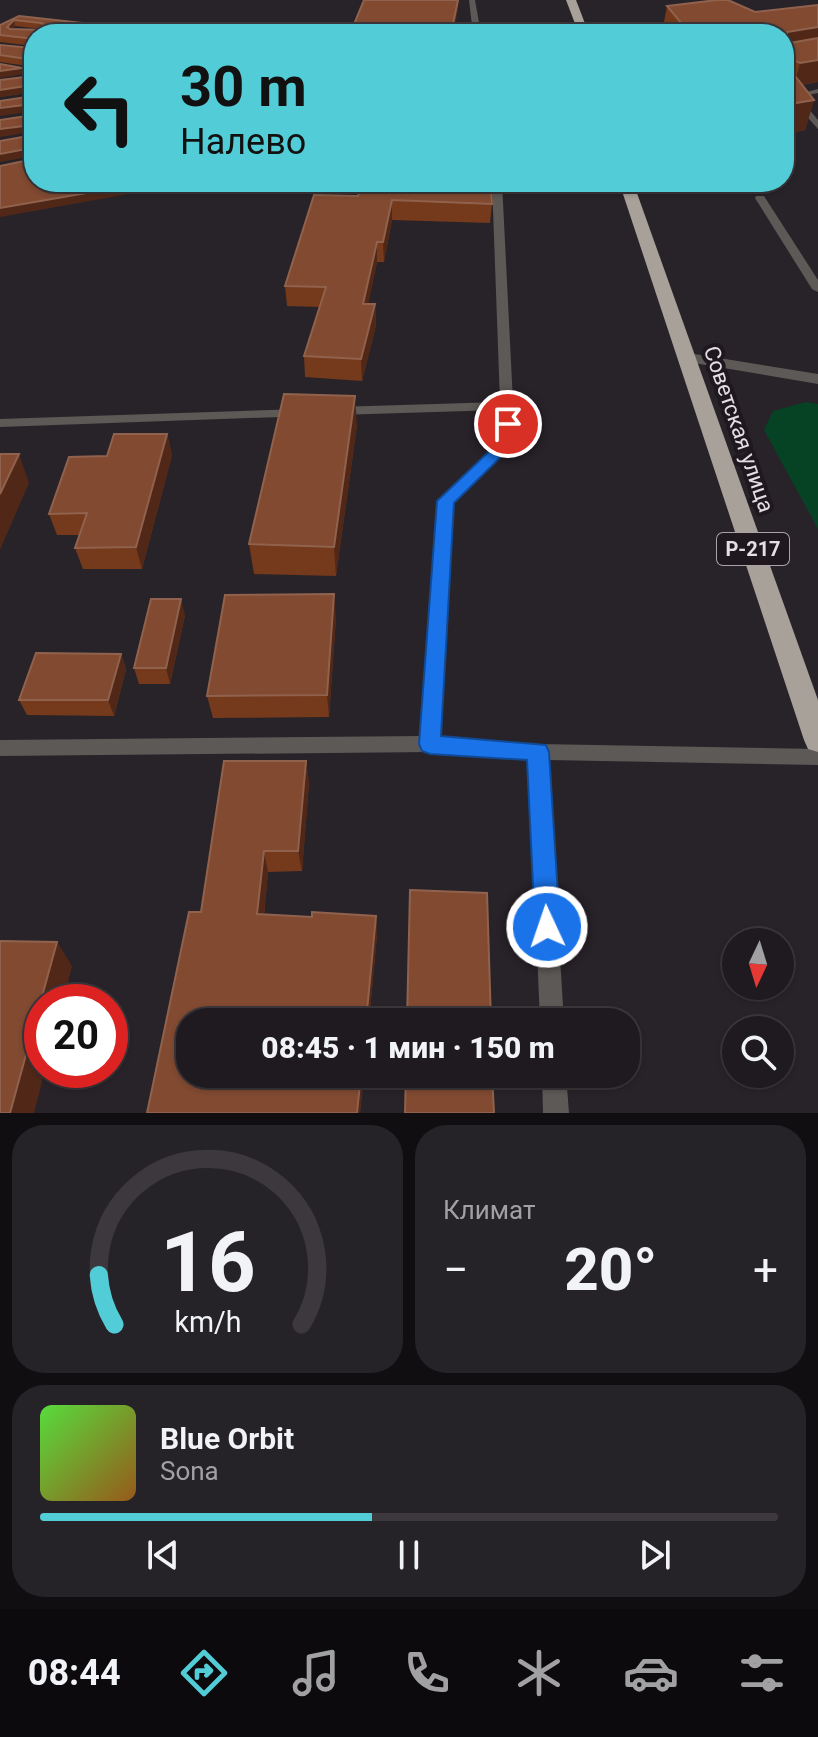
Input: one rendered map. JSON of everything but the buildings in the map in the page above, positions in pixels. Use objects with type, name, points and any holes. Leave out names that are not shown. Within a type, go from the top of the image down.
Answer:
[{"type":"highway","points":[[571,0],[580,24]]},
{"type":"highway","name":"Советская улица","points":[[630,192],[818,740]]},
{"type":"street","points":[[688,358],[818,379]]},
{"type":"lane","points":[[472,0],[476,24]]},
{"type":"lane","points":[[0,66],[24,70]]},
{"type":"lane","points":[[799,95],[818,91]]},
{"type":"lane","points":[[794,94],[818,103]]},
{"type":"lane","points":[[794,97],[818,126]]},
{"type":"lane","points":[[430,744],[446,501],[508,442],[497,192]]},
{"type":"lane","points":[[760,198],[818,289]]},
{"type":"lane","points":[[0,423],[507,406]]},
{"type":"lane","points":[[0,748],[430,744],[538,752],[818,757]]},
{"type":"lane","points":[[538,752],[551,1008]]},
{"type":"lane","points":[[555,1088],[556,1113]]},
{"type":"green space","points":[[806,402],[818,404],[818,529],[764,430],[773,411]]},
{"type":"route","points":[[508,424],[508,442],[446,501],[430,744],[538,752],[547,927]]}]
